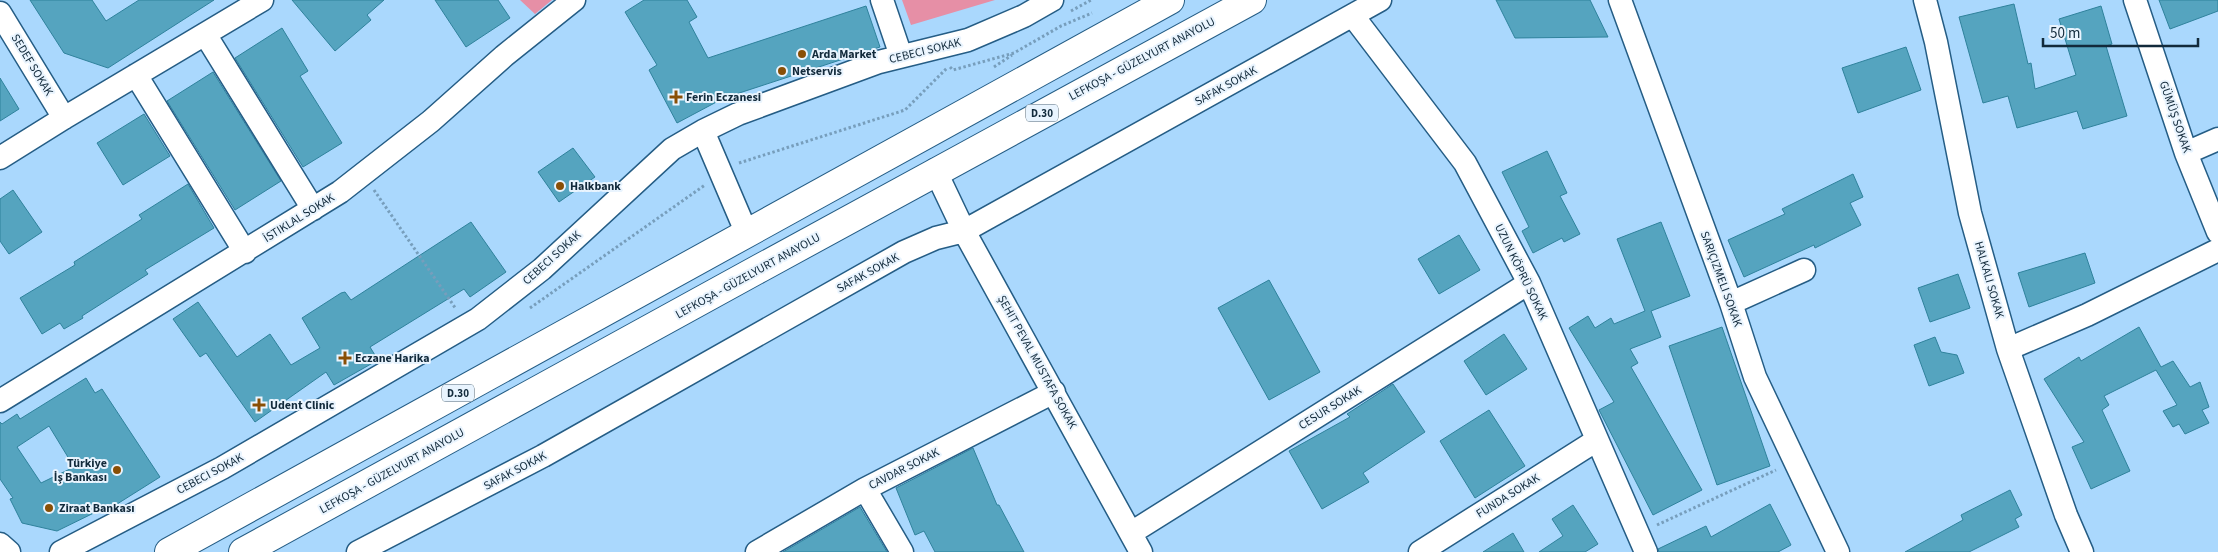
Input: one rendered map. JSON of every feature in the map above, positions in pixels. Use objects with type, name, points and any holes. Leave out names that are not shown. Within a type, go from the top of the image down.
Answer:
[{"type":"highway","name":"D.30","points":[[169,552],[1170,0]]},
{"type":"highway","name":"LEFKOŞA - GÜZELYURT ANAYOLU","points":[[244,552],[770,264],[935,170],[1252,0]]},
{"type":"street","points":[[0,158],[261,0]]},
{"type":"street","name":"İSTIKLAL SOKAK","points":[[0,402],[245,252],[364,175],[438,116],[545,21],[574,0]]},
{"type":"street","points":[[882,0],[901,56]]},
{"type":"street","name":"SAFAK SOKAK","points":[[358,552],[543,456],[904,252],[936,238],[964,231],[1380,0]]},
{"type":"street","points":[[1620,0],[1731,303],[1755,377],[1838,552]]},
{"type":"street","points":[[1926,0],[1970,213],[2008,350],[2066,516],[2082,552]]},
{"type":"street","name":"GÜMÜŞ SOKAK","points":[[2135,0],[2186,153],[2218,232]]},
{"type":"street","name":"CEBECI SOKAK","points":[[61,552],[230,463],[467,325],[542,268],[672,149],[703,131],[738,114],[879,62],[968,40],[1024,16],[1058,7]]},
{"type":"street","name":"SEDEF SOKAK","points":[[0,13],[64,118]]},
{"type":"street","name":"UZUN KÖPRÜ SOKAK","points":[[1353,16],[1465,163],[1529,283],[1642,543]]},
{"type":"street","points":[[205,34],[313,209]]},
{"type":"street","points":[[136,75],[245,252]]},
{"type":"street","points":[[703,131],[747,234]]},
{"type":"street","points":[[2186,153],[2218,139]]},
{"type":"street","name":"ŞEHIT PEVAL MUSTAFA SOKAK","points":[[935,170],[964,231],[1136,542]]},
{"type":"street","points":[[2008,350],[2087,316],[2218,250]]},
{"type":"street","points":[[1731,303],[1804,270]]},
{"type":"street","name":"CESUR SOKAK","points":[[1136,542],[1529,283]]},
{"type":"street","name":"CAVDAR SOKAK","points":[[757,552],[865,489],[1054,392]]},
{"type":"street","name":"FUNDA SOKAK","points":[[1420,552],[1597,440]]},
{"type":"street","points":[[865,489],[902,552]]},
{"type":"street","points":[[0,544],[9,552]]},
{"type":"path","points":[[1058,7],[1090,0]]},
{"type":"path","points":[[987,73],[1014,53]]},
{"type":"path","points":[[721,174],[742,162],[906,110],[947,67],[959,62]]},
{"type":"path","points":[[364,175],[467,325]]},
{"type":"path","points":[[1642,543],[1794,462]]},
{"type":"shaded area","points":[[520,0],[552,0],[535,14]]},
{"type":"shaded area","points":[[902,0],[995,0],[911,25]]},
{"type":"building","points":[[30,0],[92,0],[106,21],[139,0],[214,0],[108,68],[64,53]]},
{"type":"building","points":[[292,0],[384,0],[367,15],[371,20],[335,51]]},
{"type":"building","points":[[435,0],[498,0],[510,18],[466,47]]},
{"type":"building","points":[[644,0],[687,0],[697,17],[689,22],[708,58],[866,6],[880,47],[724,98],[677,123],[649,70],[657,65],[625,12]]},
{"type":"building","points":[[1496,0],[1590,0],[1608,37],[1515,38]]},
{"type":"building","points":[[2159,0],[2218,0],[2218,11],[2170,29]]},
{"type":"building","points":[[2014,4],[2028,64],[2031,63],[2035,89],[2076,75],[2059,19],[2101,6],[2112,44],[2106,46],[2127,116],[2083,129],[2077,111],[2017,128],[2008,96],[1983,103],[1959,17]]},
{"type":"building","points":[[282,28],[308,71],[300,76],[342,143],[303,167],[235,58]]},
{"type":"building","points":[[1906,47],[1921,90],[1858,113],[1842,68]]},
{"type":"building","points":[[213,72],[281,181],[235,210],[167,101]]},
{"type":"building","points":[[0,78],[19,109],[0,121]]},
{"type":"building","points":[[144,114],[170,156],[123,185],[97,143]]},
{"type":"building","points":[[573,148],[595,177],[559,202],[538,172]]},
{"type":"building","points":[[1547,151],[1567,193],[1560,196],[1580,234],[1564,242],[1562,238],[1533,253],[1522,231],[1529,227],[1502,172]]},
{"type":"building","points":[[1853,174],[1863,197],[1850,203],[1861,225],[1815,248],[1814,245],[1744,277],[1728,240],[1785,214],[1782,209]]},
{"type":"building","points":[[188,184],[214,228],[145,270],[148,274],[82,316],[83,318],[64,329],[60,323],[42,334],[20,298],[75,265],[74,262],[142,219],[139,215]]},
{"type":"building","points":[[13,190],[42,232],[9,254],[0,241],[0,199]]},
{"type":"building","points":[[471,222],[506,272],[470,297],[464,289],[370,347],[378,360],[334,385],[326,372],[255,422],[206,353],[200,357],[173,319],[198,302],[237,357],[270,334],[291,365],[320,348],[302,318],[341,293],[345,292],[351,300]]},
{"type":"building","points":[[1661,222],[1690,296],[1651,311],[1661,337],[1630,349],[1638,363],[1631,367],[1702,490],[1653,515],[1599,410],[1614,402],[1569,328],[1588,316],[1595,328],[1611,318],[1614,324],[1645,311],[1617,239]]},
{"type":"building","points":[[1459,235],[1480,270],[1439,294],[1418,259]]},
{"type":"building","points":[[2085,253],[2095,283],[2029,307],[2018,273]]},
{"type":"building","points":[[1958,274],[1970,308],[1930,322],[1918,288]]},
{"type":"building","points":[[1269,280],[1320,372],[1269,400],[1218,308]]},
{"type":"building","points":[[1722,327],[1770,466],[1717,485],[1669,346]]},
{"type":"building","points":[[2139,327],[2161,367],[2173,361],[2190,387],[2200,382],[2209,407],[2202,410],[2209,423],[2185,434],[2179,424],[2173,427],[2163,411],[2177,405],[2156,370],[2104,396],[2109,405],[2102,410],[2130,471],[2091,489],[2072,447],[2084,442],[2044,379],[2079,357],[2081,361]]},
{"type":"building","points":[[1504,334],[1527,369],[1486,395],[1464,361]]},
{"type":"building","points":[[1935,337],[1941,352],[1957,355],[1964,373],[1929,386],[1914,345]]},
{"type":"building","points":[[86,378],[95,393],[102,389],[160,477],[106,511],[104,508],[57,531],[22,523],[10,499],[13,498],[0,479],[0,422],[2,424],[17,414],[20,419]],"holes":[[[49,426],[74,467],[41,483],[17,447]]]},
{"type":"building","points":[[1393,384],[1425,432],[1363,473],[1369,482],[1322,509],[1289,451],[1350,417],[1347,414]]},
{"type":"building","points":[[1489,410],[1525,466],[1475,498],[1440,441]]},
{"type":"building","points":[[973,448],[997,505],[999,505],[1024,552],[935,552],[924,531],[915,535],[896,488]]},
{"type":"building","points":[[2010,490],[2022,515],[2015,519],[2019,527],[1969,552],[1905,552],[1963,520],[1961,515]]},
{"type":"building","points":[[1770,504],[1791,545],[1778,552],[1659,552],[1658,549],[1706,526],[1711,537]]},
{"type":"building","points":[[1573,505],[1598,544],[1585,552],[1539,552],[1563,536],[1552,519]]},
{"type":"building","points":[[860,507],[887,552],[783,552]]},
{"type":"building","points":[[1513,533],[1524,552],[1483,552]]},
{"type":"place","name":"Arda Market","points":[[802,54]]},
{"type":"place","name":"Netservis","points":[[782,71]]},
{"type":"place","name":"Ferin Eczanesi","points":[[676,97]]},
{"type":"place","name":"Halkbank","points":[[560,186]]},
{"type":"place","name":"Eczane Harika","points":[[345,358]]},
{"type":"place","name":"Udent Clinic","points":[[259,405]]},
{"type":"place","name":"Türkiye İş Bankası","points":[[117,470]]},
{"type":"place","name":"Ziraat Bankası","points":[[49,508]]}]
